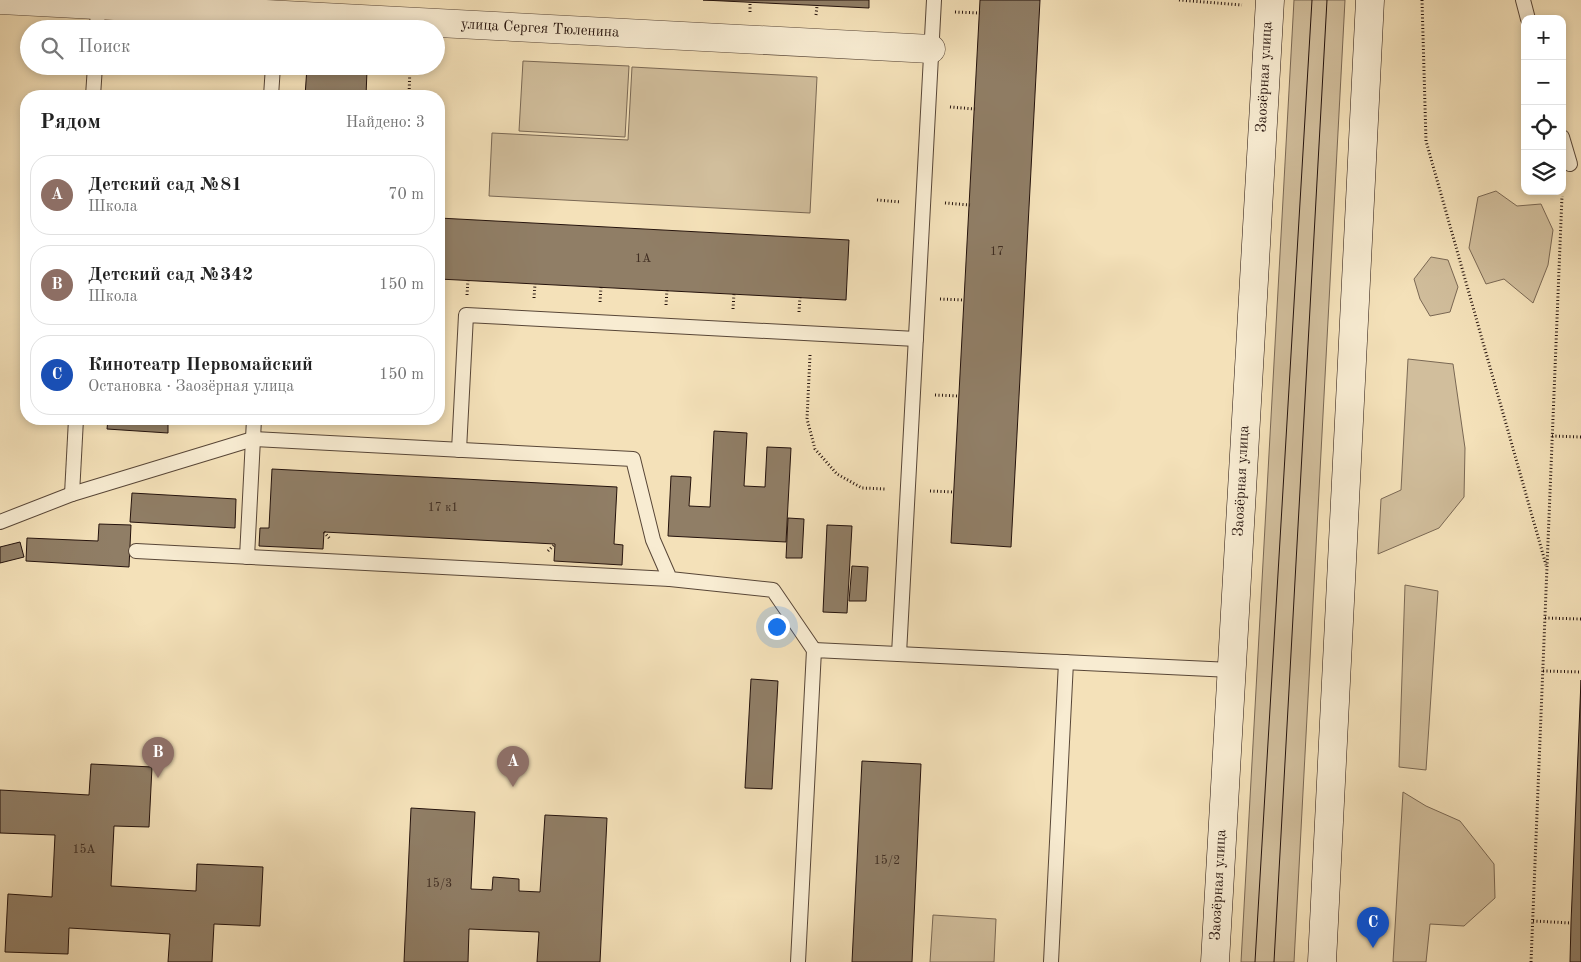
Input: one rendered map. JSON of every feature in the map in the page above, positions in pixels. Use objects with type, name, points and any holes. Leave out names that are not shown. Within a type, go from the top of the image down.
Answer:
[{"type":"main road","name":"улица Сергея Тюленина","points":[[0,0],[97,17],[204,20]]},
{"type":"main road","name":"Заозёрная улица","points":[[1215,962],[1270,0]]},
{"type":"main road","points":[[1322,962],[1370,0]]},
{"type":"main road","name":"улица Сергея Тюленина","points":[[445,27],[931,49]]},
{"type":"lane","points":[[899,654],[934,0]]},
{"type":"lane","points":[[1523,0],[1527,15]]},
{"type":"lane","points":[[93,90],[94,75]]},
{"type":"lane","points":[[271,90],[272,75]]},
{"type":"lane","points":[[1566,150],[1570,164]]},
{"type":"lane","points":[[459,450],[466,315],[916,339]]},
{"type":"lane","points":[[72,494],[76,425]]},
{"type":"lane","points":[[247,556],[254,425]]},
{"type":"lane","points":[[0,522],[72,494],[253,439],[633,459],[654,540],[670,579]]},
{"type":"lane","points":[[136,551],[670,579],[773,590],[814,650],[798,962]]},
{"type":"lane","points":[[814,650],[1232,670]]},
{"type":"lane","points":[[1051,962],[1066,662]]},
{"type":"path","points":[[1179,0],[1242,5]]},
{"type":"path","points":[[1422,0],[1426,141],[1547,568]]},
{"type":"path","points":[[951,11],[980,13]]},
{"type":"path","points":[[409,90],[410,75]]},
{"type":"path","points":[[946,107],[975,109]]},
{"type":"path","points":[[1531,962],[1562,196]]},
{"type":"path","points":[[941,203],[970,205]]},
{"type":"path","points":[[936,299],[964,300]]},
{"type":"path","points":[[811,333],[806,419],[815,448],[838,474],[862,488]]},
{"type":"path","points":[[931,394],[959,396]]},
{"type":"path","points":[[1552,436],[1581,437]]},
{"type":"path","points":[[926,490],[954,492]]},
{"type":"path","points":[[1545,618],[1581,619]]},
{"type":"path","points":[[1543,671],[1581,672]]},
{"type":"path","points":[[1533,921],[1571,923]]},
{"type":"shaded area","points":[[1294,0],[1345,0],[1294,962],[1241,962]]},
{"type":"shaded area","points":[[523,61],[629,66],[625,137],[519,131]]},
{"type":"shaded area","points":[[632,67],[817,77],[810,213],[489,196],[492,133],[628,140]]},
{"type":"shaded area","points":[[1496,191],[1517,206],[1541,204],[1553,230],[1548,265],[1533,303],[1504,279],[1486,284],[1469,248],[1478,197]]},
{"type":"shaded area","points":[[1431,257],[1448,260],[1458,287],[1450,312],[1430,316],[1420,299],[1414,279]]},
{"type":"shaded area","points":[[1408,359],[1453,364],[1465,448],[1464,497],[1439,528],[1378,554],[1381,499],[1401,490]]},
{"type":"shaded area","points":[[1405,585],[1438,591],[1426,770],[1399,767]]},
{"type":"shaded area","points":[[1403,792],[1426,806],[1460,821],[1494,864],[1495,898],[1464,926],[1430,924],[1426,962],[1393,962]]},
{"type":"shaded area","points":[[933,915],[996,919],[994,962],[930,962]]},
{"type":"building","points":[[703,0],[869,0],[869,8]]},
{"type":"building","points":[[980,0],[1040,0],[1011,547],[951,543]]},
{"type":"building","points":[[306,75],[367,75],[366,90],[305,90]]},
{"type":"building","points":[[445,218],[849,240],[846,300],[445,279]]},
{"type":"building","points":[[107,425],[168,425],[168,433],[107,429]]},
{"type":"building","points":[[714,431],[747,433],[744,486],[765,487],[767,447],[791,448],[786,542],[668,536],[671,476],[691,477],[689,506],[710,507]]},
{"type":"building","points":[[272,469],[617,487],[614,544],[623,545],[622,565],[554,561],[555,544],[324,532],[323,549],[259,546],[260,528],[269,528]]},
{"type":"building","points":[[132,493],[236,499],[235,528],[130,522]]},
{"type":"building","points":[[788,518],[804,519],[802,558],[786,558]]},
{"type":"building","points":[[99,524],[131,525],[129,567],[26,561],[27,538],[98,541]]},
{"type":"building","points":[[827,525],[852,526],[847,613],[823,612]]},
{"type":"building","points":[[20,542],[24,557],[0,563],[0,547]]},
{"type":"building","points":[[852,566],[868,567],[866,601],[849,601]]},
{"type":"building","points":[[751,679],[778,681],[772,789],[745,788]]},
{"type":"building","points":[[1581,680],[1581,962],[1570,962],[1571,923]]},
{"type":"building","points":[[862,761],[921,764],[912,962],[852,962]]},
{"type":"building","points":[[91,764],[152,767],[149,827],[114,826],[111,886],[196,891],[197,864],[263,867],[260,926],[214,924],[212,962],[168,962],[170,934],[69,928],[68,954],[5,952],[8,894],[52,897],[55,835],[0,833],[0,790],[89,795]]},
{"type":"building","points":[[411,808],[475,812],[471,889],[492,890],[493,877],[519,879],[519,891],[540,892],[545,815],[607,818],[600,962],[537,962],[539,932],[469,929],[468,962],[404,962]]},
{"type":"tram line","points":[[1255,962],[1312,0]]},
{"type":"tram line","points":[[1274,962],[1327,0]]},
{"type":"place","name":"Детский сад №342","points":[[158,778]]},
{"type":"place","name":"Детский сад №81","points":[[513,787]]},
{"type":"place","name":"Кинотеатр Первомайский","points":[[1373,948]]}]
